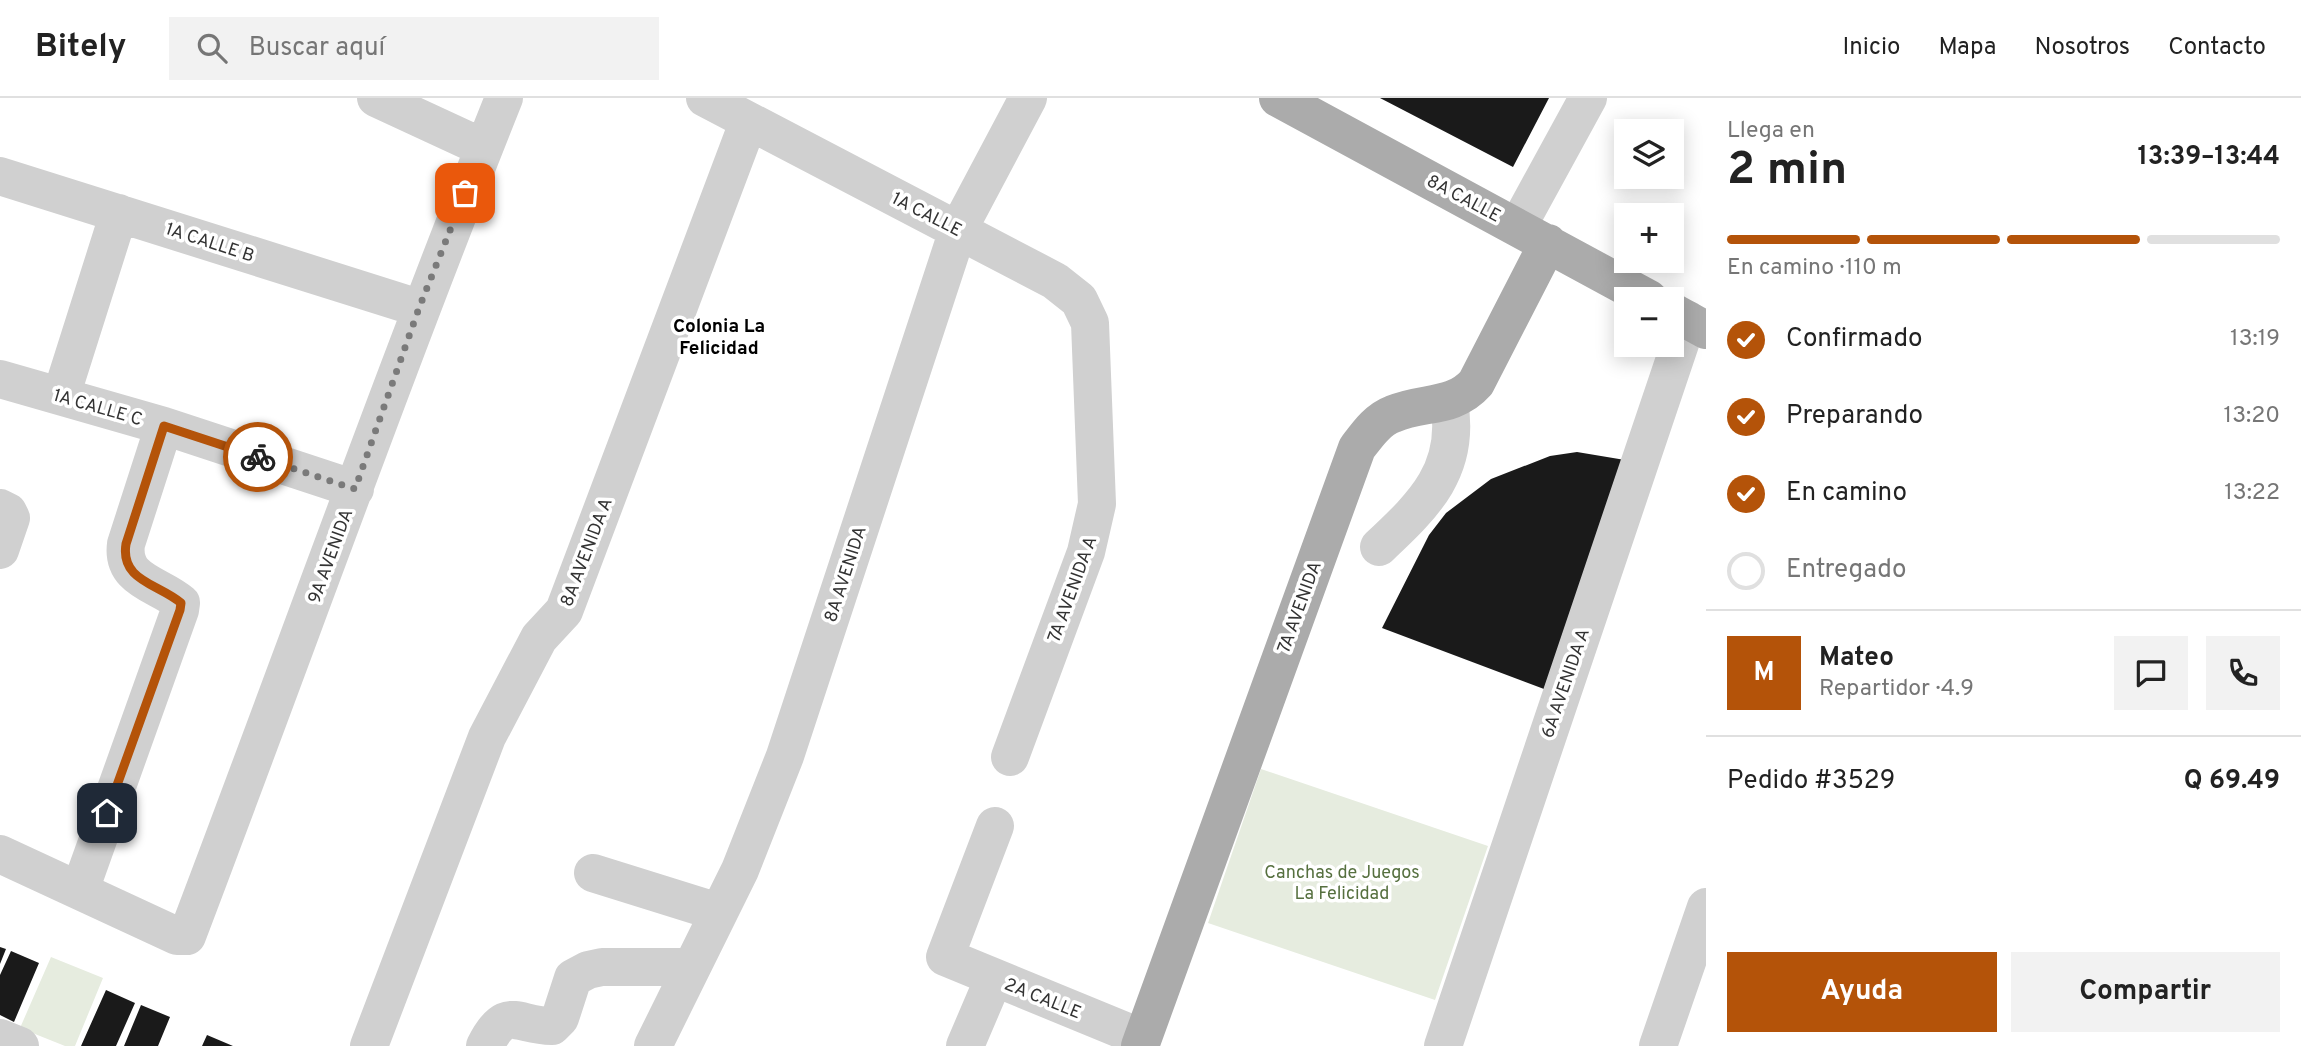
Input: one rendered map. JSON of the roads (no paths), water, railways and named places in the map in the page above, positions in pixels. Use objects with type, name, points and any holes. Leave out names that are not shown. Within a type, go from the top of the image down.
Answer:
[{"type":"main road","name":"8A CALLE","points":[[1278,98],[1627,287]]},
{"type":"main road","name":"7A AVENIDA","points":[[1141,1042],[1357,449],[1371,429],[1393,414],[1449,402],[1469,392],[1476,383],[1533,235]]},
{"type":"street","points":[[376,98],[484,148]]},
{"type":"street","name":"9A AVENIDA","points":[[80,890],[177,936],[187,936],[355,489],[419,308],[504,98]]},
{"type":"street","name":"1A CALLE","points":[[705,98],[748,123],[1055,281],[1079,300],[1090,323],[1094,372]]},
{"type":"street","name":"8A AVENIDA","points":[[653,1046],[740,870],[785,756],[958,230],[1028,98]]},
{"type":"street","name":"7A AVENIDA","points":[[1533,235],[1588,98]]},
{"type":"street","name":"8A AVENIDA A","points":[[369,1046],[487,737],[539,638],[564,611],[748,123]]},
{"type":"street","name":"1A CALLE B","points":[[0,176],[419,308]]},
{"type":"street","points":[[61,396],[119,213]]},
{"type":"street","name":"6A AVENIDA A","points":[[1443,1046],[1688,320]]},
{"type":"street","name":"7A AVENIDA A","points":[[1010,757],[1093,533],[1097,504],[1094,372]]},
{"type":"street","name":"1A CALLE C","points":[[0,379],[164,426],[355,489]]},
{"type":"street","points":[[1379,547],[1427,496],[1447,464],[1454,439],[1449,402]]},
{"type":"street","points":[[0,854],[80,890],[180,610],[181,603],[175,597],[137,577],[127,565],[125,550],[164,426]]},
{"type":"street","name":"2A CALLE","points":[[995,826],[945,957],[1141,1042]]},
{"type":"street","points":[[593,873],[718,912]]},
{"type":"street","points":[[1658,1046],[1706,907]]},
{"type":"street","points":[[485,1046],[496,1026],[507,1019],[552,1026],[560,1018],[573,978],[588,970],[691,967]]},
{"type":"street","points":[[965,1046],[994,978]]},
{"type":"street","points":[[0,1038],[20,1046]]},
{"type":"district","name":"Colonia La Felicidad","points":[[719,336]]},
{"type":"park label","name":"Canchas de Juegos La Felicidad","points":[[1342,882]]}]
